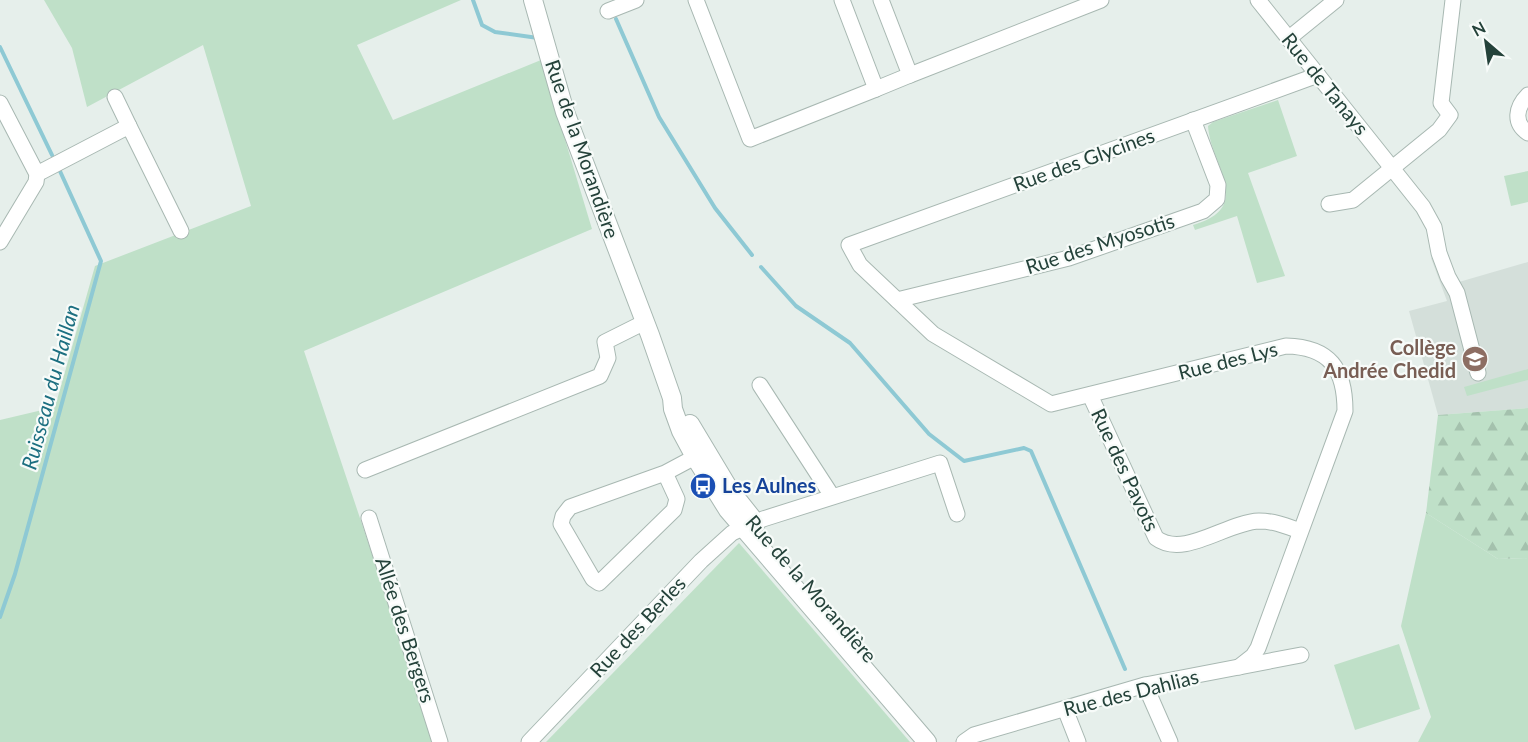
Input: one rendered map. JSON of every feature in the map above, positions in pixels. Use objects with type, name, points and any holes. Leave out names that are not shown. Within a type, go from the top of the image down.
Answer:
[{"type":"street","name":"Rue de la Morandière","points":[[533,0],[565,112],[645,322],[672,398],[673,410],[694,458],[723,503],[749,525],[941,742]]},
{"type":"street","points":[[608,11],[636,0]]},
{"type":"street","points":[[696,0],[750,139],[1101,0]]},
{"type":"street","points":[[842,0],[876,89]]},
{"type":"street","points":[[881,0],[910,75]]},
{"type":"street","name":"Rue de Tanays","points":[[1258,0],[1423,207],[1434,227],[1439,254],[1457,293],[1478,374]]},
{"type":"street","points":[[1288,39],[1336,0]]},
{"type":"street","points":[[1329,204],[1353,200],[1439,130],[1450,114],[1442,103],[1453,0]]},
{"type":"street","name":"Rue des Glycines","points":[[849,245],[1318,75]]},
{"type":"street","points":[[1528,95],[1521,103],[1518,117],[1520,124],[1528,133]]},
{"type":"street","points":[[115,97],[181,231]]},
{"type":"street","points":[[0,103],[37,174],[36,182],[0,242]]},
{"type":"street","name":"Rue des Myosotis","points":[[897,300],[1069,258],[1203,211],[1216,199],[1218,185],[1193,120]]},
{"type":"street","points":[[37,174],[129,126]]},
{"type":"street","name":"Rue des Lys","points":[[849,245],[860,265],[933,334],[1051,404],[1286,346],[1311,349],[1322,354],[1336,368],[1345,393],[1345,411],[1258,648],[1253,656],[1239,667]]},
{"type":"street","points":[[365,470],[600,376],[608,358],[605,342],[645,322]]},
{"type":"street","points":[[760,385],[832,496]]},
{"type":"street","name":"Rue des Pavots","points":[[1090,395],[1156,538],[1163,544],[1183,545],[1245,523],[1258,521],[1278,523],[1300,531]]},
{"type":"street","name":"Rue de la Morandière","points":[[672,398],[680,406],[749,525],[927,742]]},
{"type":"street","points":[[665,472],[677,499],[674,510],[599,583],[593,579],[561,524],[563,516],[570,507],[665,472],[694,458]]},
{"type":"street","name":"Rue des Berles","points":[[529,742],[701,561],[732,533],[832,496],[940,463],[957,514]]},
{"type":"street","name":"Allée des Bergers","points":[[369,518],[440,742]]},
{"type":"street","name":"Rue des Dahlias","points":[[964,742],[974,735],[1145,685],[1301,655]]},
{"type":"street","points":[[1145,685],[1170,742]]},
{"type":"street","points":[[1065,709],[1078,742]]},
{"type":"shaded area","name":"Collège Andrée Chedid","points":[[1443,251],[1459,282],[1528,262],[1528,408],[1438,415],[1409,311],[1447,301],[1431,258]]},
{"type":"green space","points":[[44,0],[461,0],[357,45],[393,120],[541,60],[592,229],[304,351],[435,742],[0,742],[0,420],[55,407],[95,266],[251,206],[203,45],[87,107],[72,48]]},
{"type":"green space","points":[[1278,100],[1297,156],[1248,173],[1285,276],[1257,283],[1237,216],[1195,230],[1193,225],[1212,217],[1222,207],[1226,196],[1225,183],[1208,126],[1213,122]]},
{"type":"green space","points":[[1528,171],[1528,202],[1511,206],[1504,176]]},
{"type":"green space","points":[[1528,369],[1528,380],[1467,396],[1464,387]]},
{"type":"green space","points":[[1528,408],[1528,558],[1498,559],[1426,513],[1438,415]]},
{"type":"green space","points":[[1426,513],[1498,559],[1528,558],[1528,742],[1418,742],[1431,717],[1401,626]]},
{"type":"green space","points":[[739,543],[910,742],[546,742]]},
{"type":"green space","points":[[1399,644],[1420,709],[1355,730],[1334,665]]},
{"type":"waterway","points":[[473,0],[482,25],[495,32],[538,38]]},
{"type":"waterway","points":[[616,19],[659,117],[715,208],[752,255]]},
{"type":"waterway","name":"Ruisseau du Haillan","points":[[0,47],[52,155]]},
{"type":"waterway","name":"Ruisseau du Haillan","points":[[0,617],[15,574],[101,261],[59,169]]},
{"type":"waterway","points":[[761,267],[796,306],[850,343],[929,434],[964,461],[1024,448],[1031,451],[1125,669]]},
{"type":"place","name":"Collège Andrée Chedid","points":[[1475,359]]},
{"type":"place","name":"Les Aulnes","points":[[703,486]]}]
